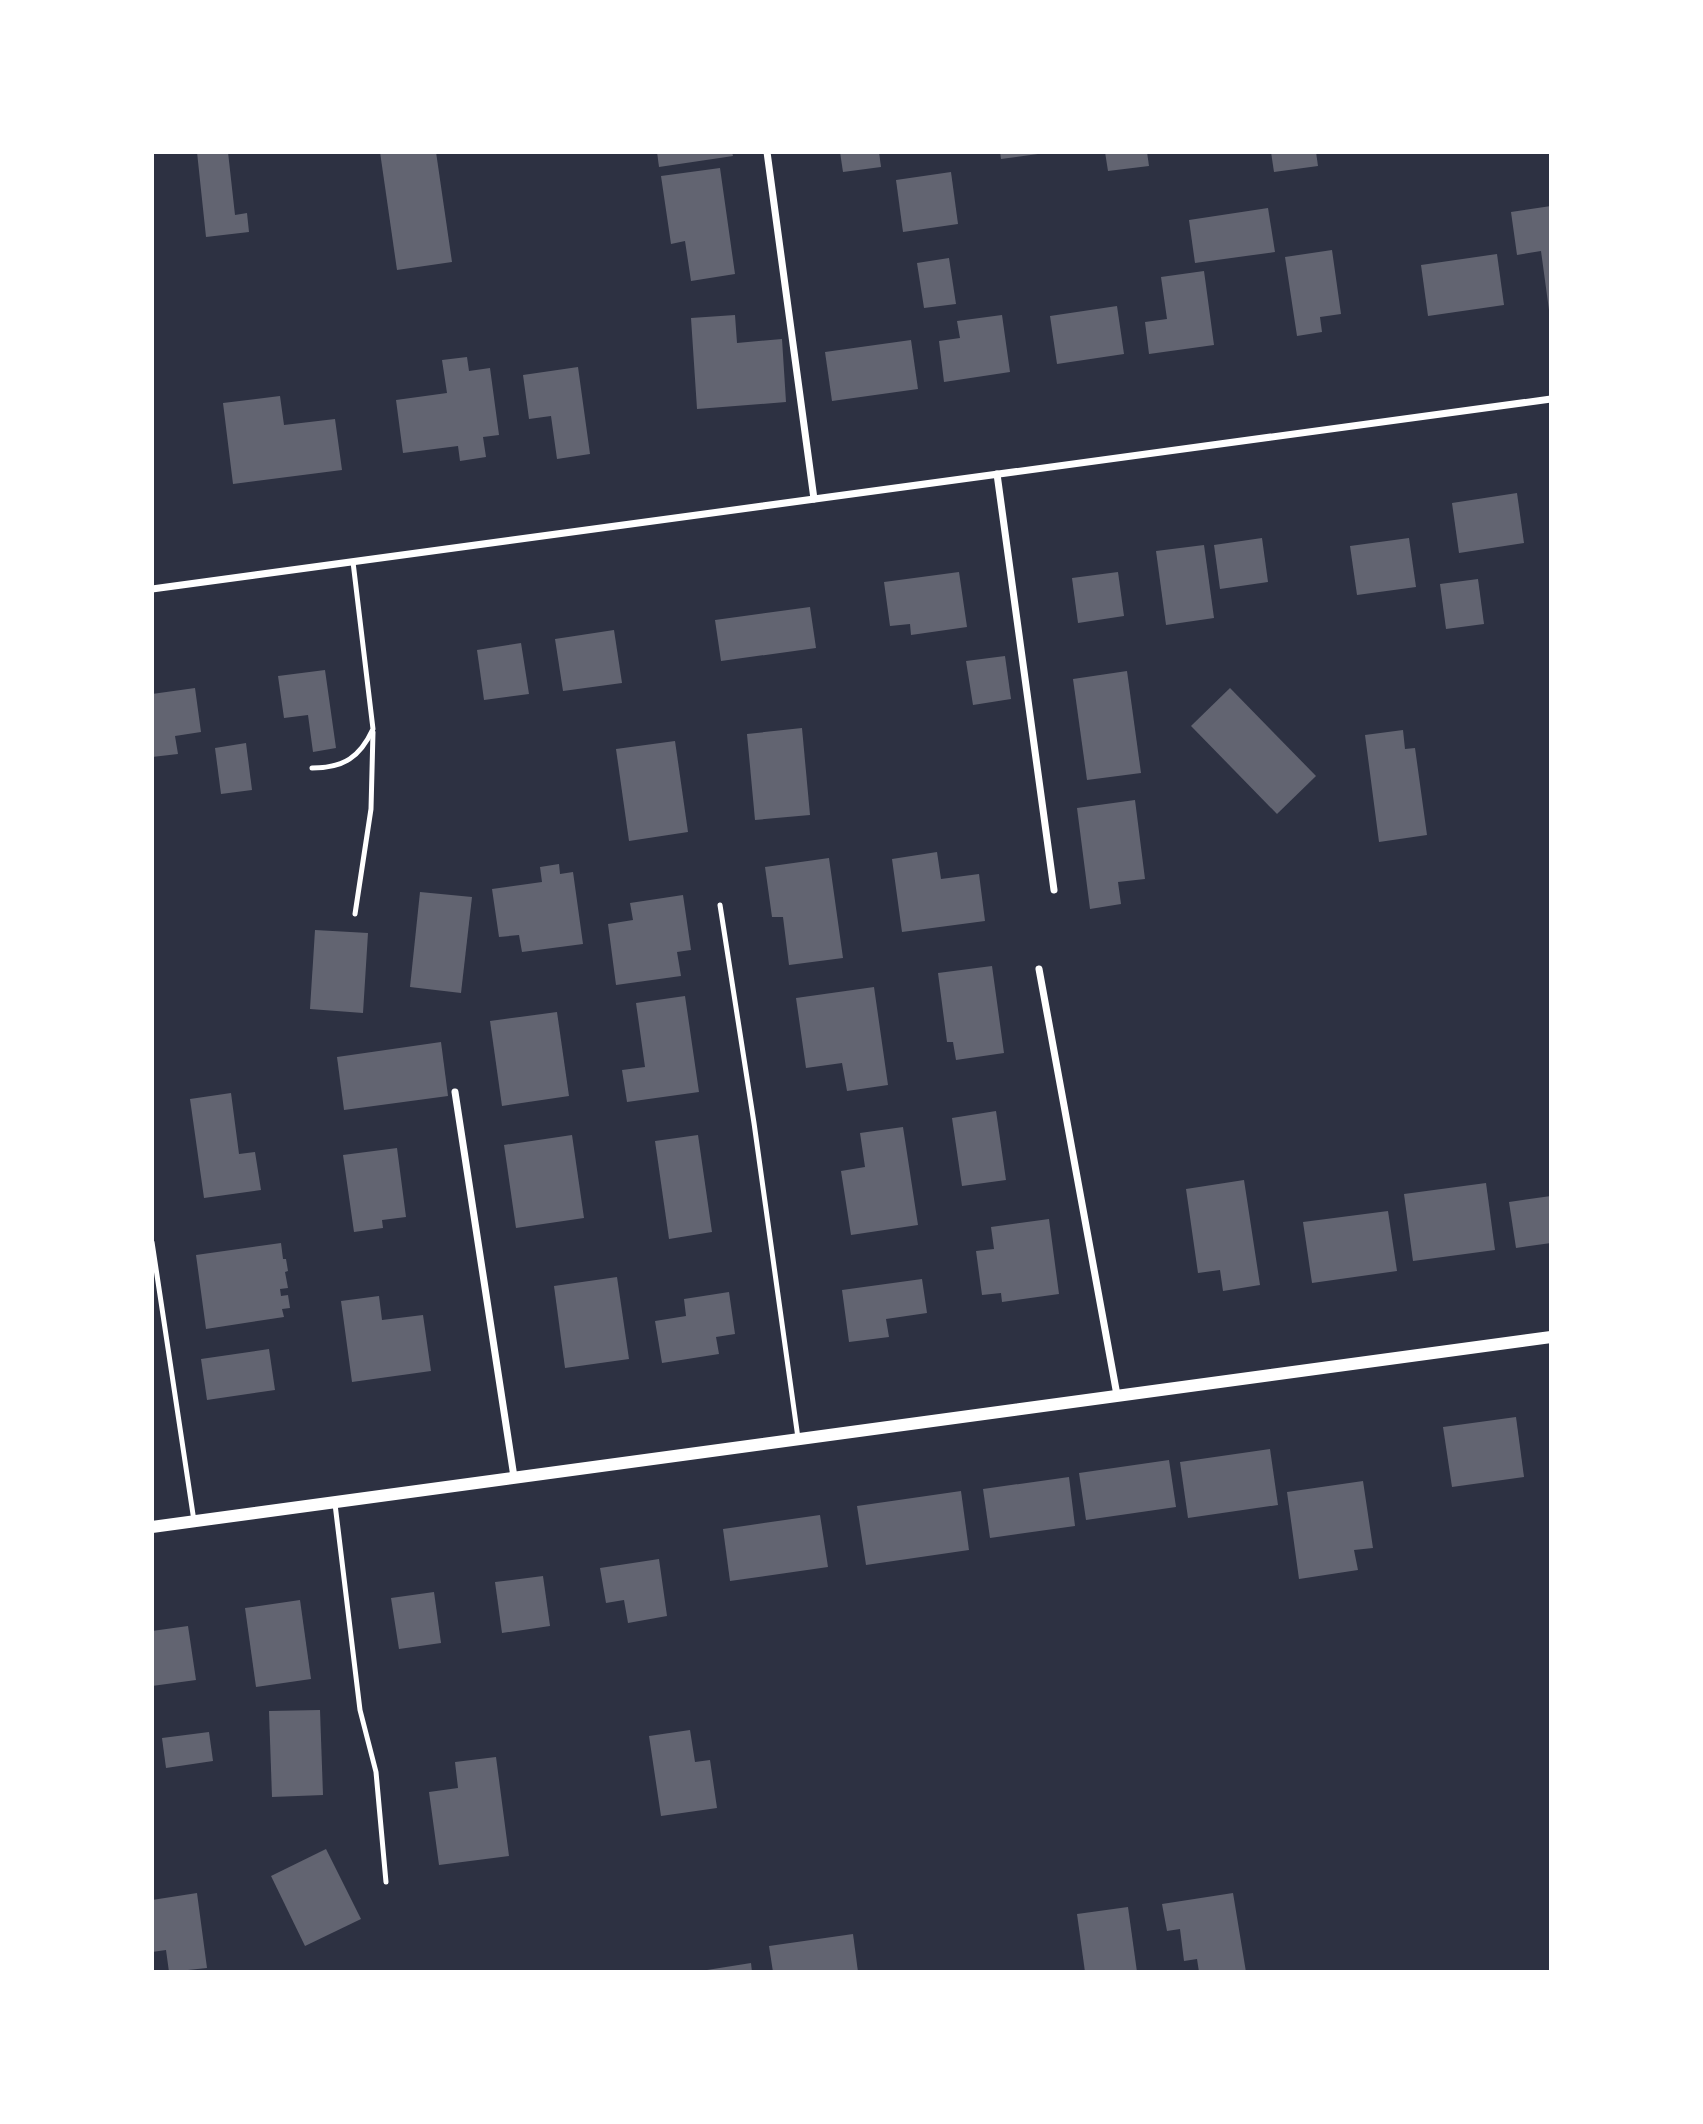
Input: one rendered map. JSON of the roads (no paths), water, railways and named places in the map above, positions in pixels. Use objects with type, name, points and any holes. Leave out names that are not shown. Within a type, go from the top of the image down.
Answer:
[{"type":"street","points":[[767,152],[814,499]]},
{"type":"street","points":[[152,589],[1551,399]]},
{"type":"street","points":[[997,474],[1055,890]]},
{"type":"street","points":[[1038,969],[1117,1395]]},
{"type":"street","points":[[455,1092],[514,1477]]},
{"type":"street","points":[[152,1527],[1551,1337]]},
{"type":"lane","points":[[353,562],[373,729],[371,808],[355,914]]},
{"type":"lane","points":[[312,768],[327,768],[350,760],[364,748],[373,729]]},
{"type":"lane","points":[[720,905],[798,1438]]},
{"type":"lane","points":[[152,1242],[194,1521]]},
{"type":"lane","points":[[334,1501],[360,1710],[376,1772],[386,1882]]}]
